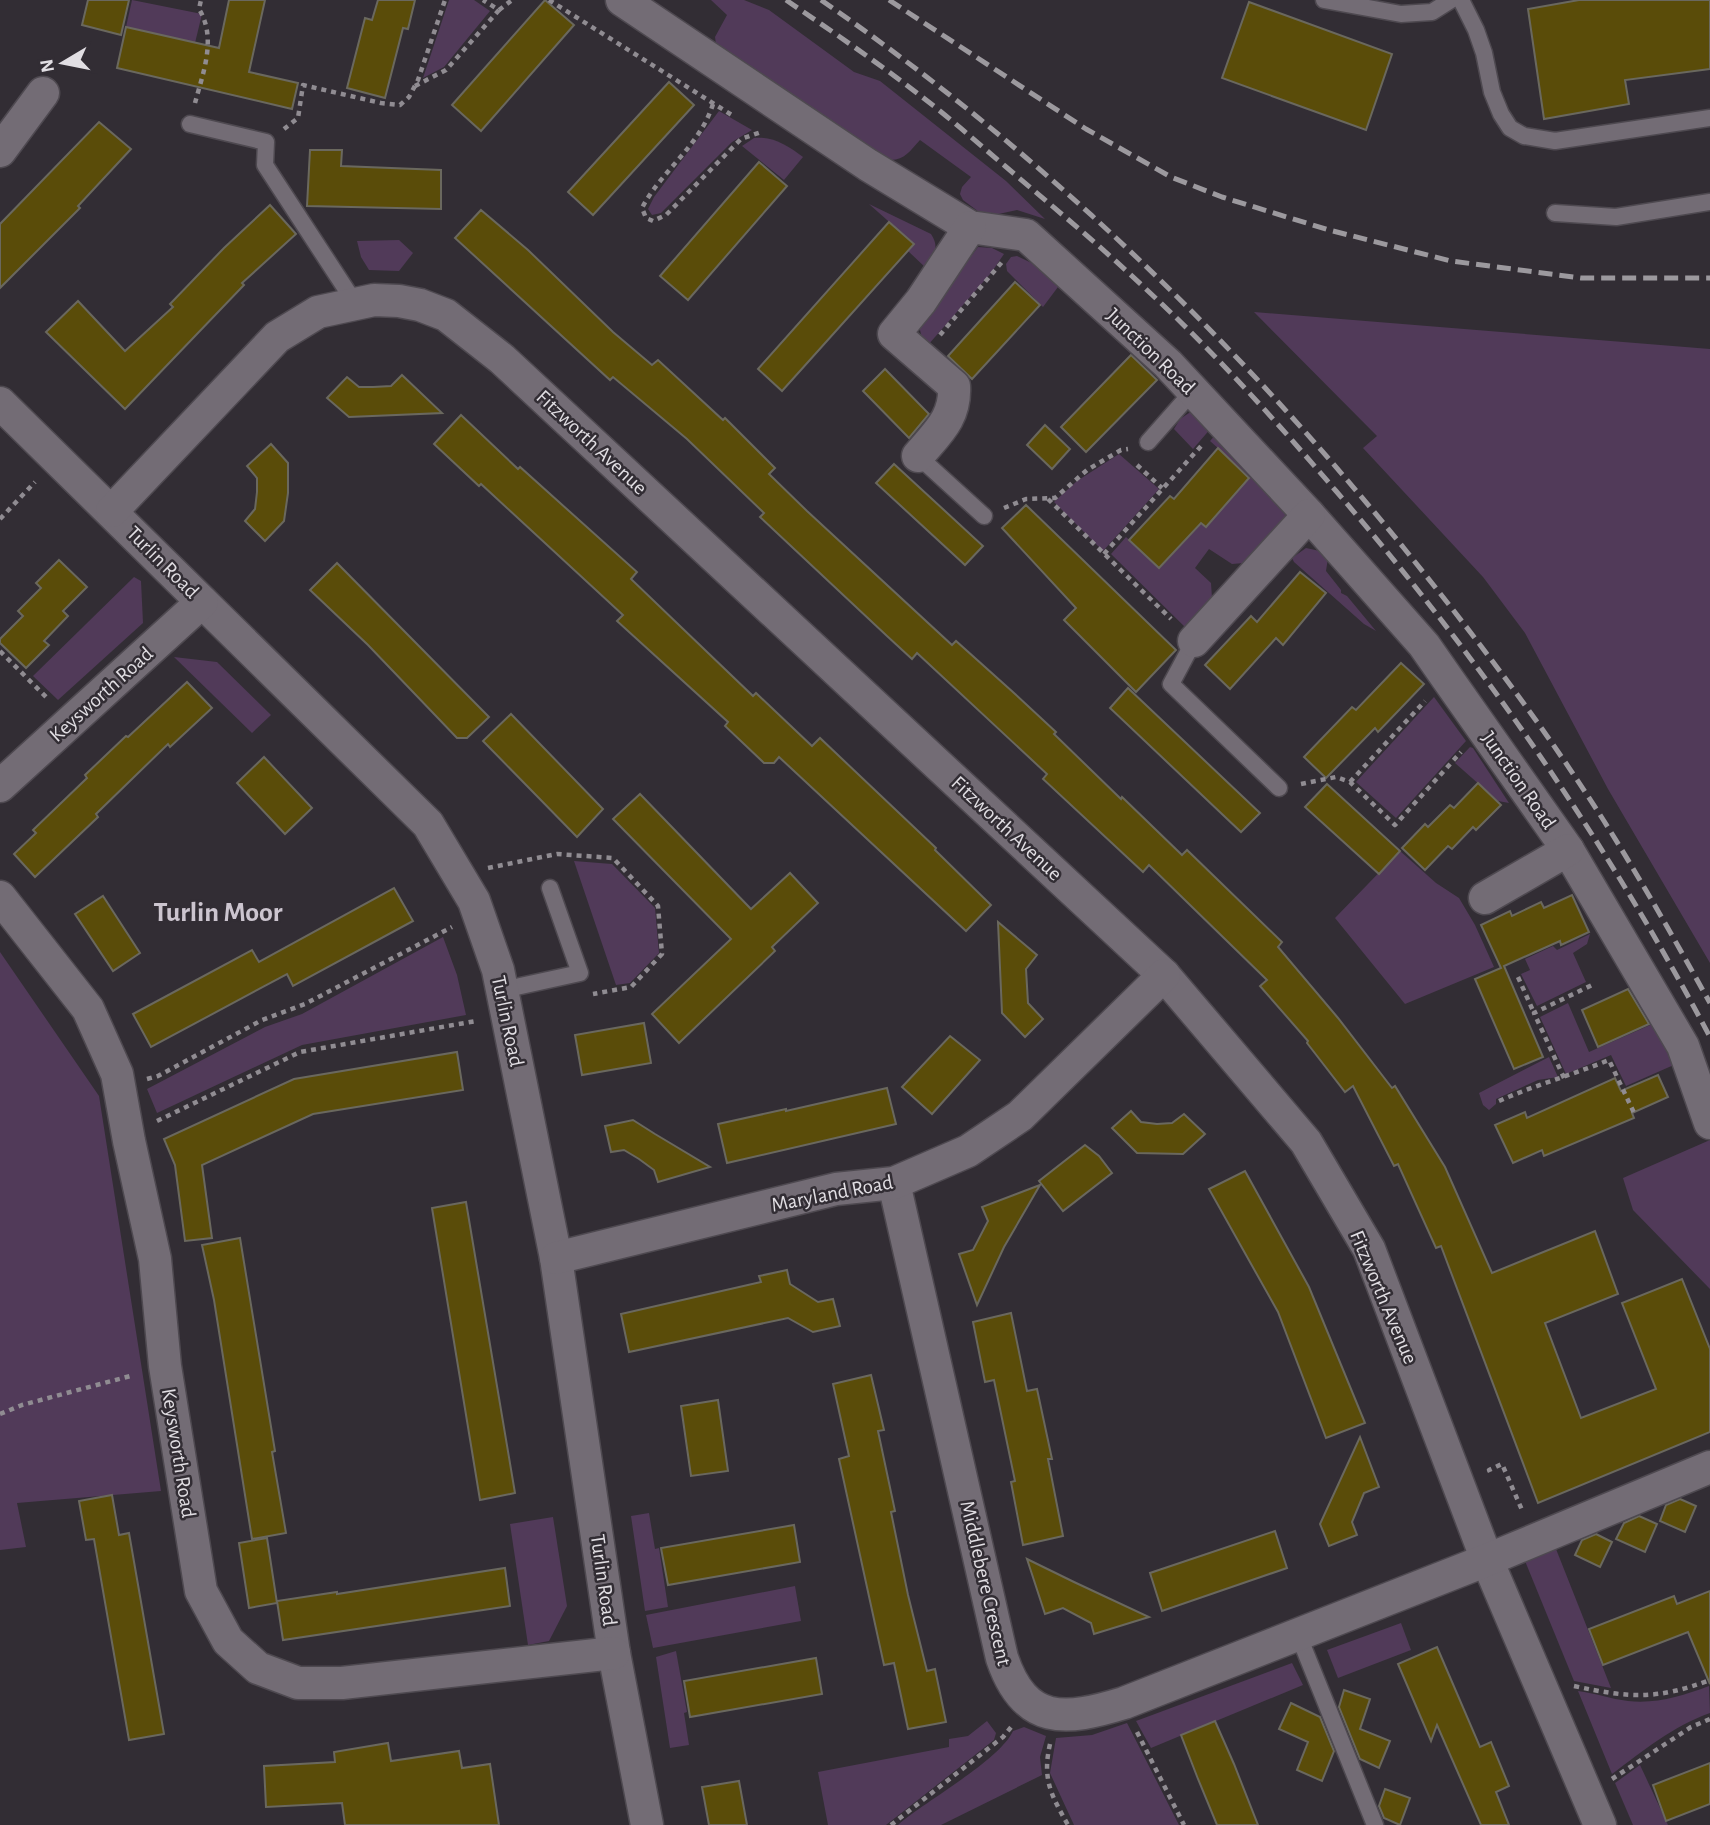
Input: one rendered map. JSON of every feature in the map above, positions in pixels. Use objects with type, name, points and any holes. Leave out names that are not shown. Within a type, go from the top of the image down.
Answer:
[{"type":"street","name":"Junction Road","points":[[622,0],[868,165],[970,227],[1026,235],[1168,364],[1310,515],[1424,645],[1568,850],[1682,1046],[1710,1123]]},
{"type":"street","points":[[0,151],[43,93]]},
{"type":"street","points":[[918,456],[951,414],[955,400],[954,386],[894,334],[921,302],[970,227]]},
{"type":"street","name":"Fitzworth Avenue","points":[[112,511],[277,337],[318,313],[355,303],[398,301],[420,305],[446,315],[502,359],[1164,975],[1306,1142],[1369,1249],[1487,1560],[1600,1825]]},
{"type":"street","name":"Turlin Road","points":[[0,402],[428,824],[474,901],[498,970],[556,1258],[614,1653],[647,1825]]},
{"type":"street","points":[[1194,642],[1310,515]]},
{"type":"street","name":"Keysworth Road","points":[[0,786],[202,602]]},
{"type":"street","name":"Junction Road","points":[[1485,898],[1568,850]]},
{"type":"street","name":"Keysworth Road","points":[[0,897],[88,1009],[117,1074],[155,1259],[165,1366],[201,1591],[228,1641],[258,1668],[298,1684],[342,1683],[614,1653]]},
{"type":"street","name":"Maryland Road","points":[[556,1258],[836,1189],[894,1183],[968,1151],[1020,1116],[1164,975]]},
{"type":"street","name":"Middlebere Crescent","points":[[894,1183],[1002,1658],[1009,1679],[1018,1693],[1043,1709]]},
{"type":"street","points":[[1043,1709],[1086,1713],[1124,1703],[1487,1560],[1710,1467]]},
{"type":"lane","points":[[1324,0],[1401,14],[1432,12],[1451,0]]},
{"type":"lane","points":[[1461,0],[1476,30],[1492,93],[1501,114],[1510,128],[1524,136],[1555,141],[1710,118]]},
{"type":"lane","points":[[190,124],[266,142],[265,165],[355,303]]},
{"type":"lane","points":[[1555,213],[1616,217],[1710,201]]},
{"type":"lane","points":[[1147,442],[1194,391]]},
{"type":"lane","points":[[918,456],[984,516]]},
{"type":"lane","points":[[1194,642],[1171,684],[1279,788]]},
{"type":"lane","points":[[504,1003],[580,972],[550,888]]},
{"type":"lane","points":[[1298,1634],[1375,1825]]},
{"type":"path","points":[[190,124],[207,53],[209,33],[199,9],[201,0]]},
{"type":"path","points":[[266,142],[298,118],[303,85],[400,105],[410,97],[444,0]]},
{"type":"path","points":[[483,0],[499,10]]},
{"type":"path","points":[[414,87],[446,70],[499,10],[512,0]]},
{"type":"path","points":[[549,0],[737,118]]},
{"type":"path","points":[[713,104],[708,119],[691,145],[650,192],[642,208],[646,218],[653,220],[666,215],[741,139],[761,132],[749,125]]},
{"type":"path","points":[[920,357],[1006,258]]},
{"type":"path","points":[[1104,554],[1209,438]]},
{"type":"path","points":[[984,516],[1026,499],[1055,498],[1087,470],[1121,450],[1147,442]]},
{"type":"path","points":[[1121,450],[1162,488]]},
{"type":"path","points":[[0,519],[58,458]]},
{"type":"path","points":[[1048,499],[1194,642]]},
{"type":"path","points":[[0,651],[72,721]]},
{"type":"path","points":[[1350,782],[1426,700]]},
{"type":"path","points":[[1279,788],[1336,777],[1350,782],[1395,825],[1463,751]]},
{"type":"path","points":[[120,1088],[158,1076],[262,1020],[306,1003],[440,931],[480,915]]},
{"type":"path","points":[[1518,977],[1564,1078]]},
{"type":"path","points":[[1534,1013],[1592,985]]},
{"type":"path","points":[[128,1135],[300,1052],[504,1003]]},
{"type":"path","points":[[1499,1101],[1538,1083],[1564,1078],[1609,1060],[1635,1115]]},
{"type":"path","points":[[0,1414],[22,1405],[165,1366]]},
{"type":"path","points":[[1493,1481],[1489,1470],[1502,1464],[1521,1511],[1528,1508]]},
{"type":"path","points":[[1538,1679],[1648,1697],[1682,1690],[1710,1680]]},
{"type":"path","points":[[1124,1703],[1184,1825]]},
{"type":"path","points":[[891,1825],[1043,1709]]},
{"type":"path","points":[[1043,1709],[1046,1778],[1068,1825]]},
{"type":"path","points":[[1588,1795],[1691,1727],[1710,1719]]},
{"type":"shaded area","points":[[132,0],[202,14],[195,43],[126,27]]},
{"type":"shaded area","points":[[449,0],[474,0],[490,11],[444,67],[423,78]]},
{"type":"shaded area","points":[[711,0],[744,0],[769,10],[854,72],[880,81],[1006,181],[1045,219],[1017,210],[994,215],[979,212],[963,200],[960,194],[962,187],[971,177],[920,140],[900,158],[883,159],[716,44],[715,37],[727,15]]},
{"type":"shaded area","points":[[719,111],[752,130],[732,142],[661,213],[652,215],[648,209],[654,197]]},
{"type":"shaded area","points":[[754,138],[774,140],[803,157],[784,180],[742,146]]},
{"type":"shaded area","points":[[869,204],[931,234],[935,252],[926,268],[908,251],[914,244]]},
{"type":"shaded area","points":[[399,240],[413,253],[399,271],[369,270],[361,257],[357,241]]},
{"type":"shaded area","points":[[978,247],[992,248],[1004,254],[991,273],[928,345],[922,338],[919,326]]},
{"type":"shaded area","points":[[1017,256],[1038,266],[1061,283],[1043,307],[1007,271],[1006,264],[1011,257]]},
{"type":"shaded area","points":[[1254,312],[1710,349],[1710,963],[1608,789],[1525,633],[1483,577],[1363,448],[1377,436]]},
{"type":"shaded area","points":[[1189,413],[1195,413],[1212,427],[1193,449],[1174,429],[1180,419]]},
{"type":"shaded area","points":[[1217,433],[1289,513],[1283,526],[1244,563],[1232,564],[1209,549],[1195,568],[1211,583],[1212,598],[1190,632],[1111,554],[1126,537],[1160,568],[1201,524],[1206,527],[1250,477],[1210,441]]},
{"type":"shaded area","points":[[1119,454],[1159,489],[1103,551],[1054,502],[1077,481]]},
{"type":"shaded area","points":[[1306,548],[1320,551],[1328,558],[1326,571],[1341,593],[1347,596],[1376,631],[1364,624],[1294,562],[1292,558]]},
{"type":"shaded area","points":[[134,577],[141,581],[143,623],[58,700],[33,676]]},
{"type":"shaded area","points":[[174,657],[217,662],[271,715],[252,733]]},
{"type":"shaded area","points":[[1434,697],[1466,741],[1396,818],[1356,782]]},
{"type":"shaded area","points":[[1470,747],[1509,803],[1498,801],[1455,763]]},
{"type":"shaded area","points":[[1400,851],[1436,883],[1459,898],[1494,967],[1405,1004],[1335,918]]},
{"type":"shaded area","points":[[574,861],[612,864],[655,908],[659,953],[630,983],[616,985]]},
{"type":"shaded area","points":[[1590,934],[1587,944],[1573,953],[1586,982],[1537,1006],[1521,974],[1530,970],[1525,959],[1553,946],[1557,950]]},
{"type":"shaded area","points":[[443,937],[457,975],[466,1015],[302,1045],[157,1113],[147,1089],[265,1027],[302,1014]]},
{"type":"shaded area","points":[[0,952],[99,1096],[161,1491],[17,1503],[26,1547],[0,1550]]},
{"type":"shaded area","points":[[1568,1003],[1589,1052],[1657,1022],[1676,1064],[1626,1086],[1611,1055],[1566,1074],[1540,1017]]},
{"type":"shaded area","points":[[1549,1057],[1558,1077],[1538,1080],[1496,1099],[1496,1104],[1489,1110],[1483,1105],[1479,1093]]},
{"type":"shaded area","points":[[1710,1140],[1710,1289],[1633,1210],[1623,1178]]},
{"type":"shaded area","points":[[649,1513],[655,1549],[659,1548],[668,1607],[645,1611],[631,1516]]},
{"type":"shaded area","points":[[553,1517],[567,1606],[549,1641],[528,1645],[510,1524]]},
{"type":"shaded area","points":[[1545,1544],[1556,1549],[1611,1688],[1574,1681],[1523,1556]]},
{"type":"shaded area","points":[[795,1586],[801,1621],[653,1648],[646,1615]]},
{"type":"shaded area","points":[[1401,1623],[1411,1650],[1338,1678],[1327,1650]]},
{"type":"shaded area","points":[[676,1651],[687,1712],[684,1713],[689,1745],[670,1748],[656,1657]]},
{"type":"shaded area","points":[[1292,1663],[1303,1685],[1151,1748],[1136,1721]]},
{"type":"shaded area","points":[[1709,1686],[1710,1713],[1671,1732],[1612,1774],[1578,1691],[1628,1701],[1649,1701],[1679,1696]]},
{"type":"shaded area","points":[[987,1721],[996,1733],[994,1740],[886,1825],[828,1825],[818,1772],[949,1747],[949,1739],[968,1736]]},
{"type":"shaded area","points":[[1127,1723],[1179,1825],[1074,1825],[1050,1773],[1056,1738],[1092,1735]]},
{"type":"shaded area","points":[[1024,1727],[1046,1736],[1040,1757],[1042,1775],[941,1825],[898,1825],[978,1768],[1005,1743],[1013,1731]]},
{"type":"shaded area","points":[[1640,1765],[1668,1825],[1633,1825],[1615,1783]]},
{"type":"building","points":[[88,0],[129,0],[121,35],[82,25]]},
{"type":"building","points":[[229,0],[265,0],[249,72],[298,83],[292,109],[117,68],[126,27],[219,48]]},
{"type":"building","points":[[378,0],[415,0],[408,29],[403,28],[385,98],[347,88],[365,18],[372,20]]},
{"type":"building","points":[[545,0],[574,25],[481,131],[452,105]]},
{"type":"building","points":[[1579,0],[1710,0],[1710,69],[1625,80],[1629,104],[1544,119],[1528,9]]},
{"type":"building","points":[[1249,2],[1392,54],[1366,130],[1222,78]]},
{"type":"building","points":[[669,82],[694,105],[593,215],[568,192]]},
{"type":"building","points":[[99,122],[131,149],[78,206],[80,208],[0,288],[0,224]]},
{"type":"building","points":[[310,150],[342,150],[341,166],[441,170],[441,209],[307,206]]},
{"type":"building","points":[[759,162],[787,186],[688,300],[660,276]]},
{"type":"building","points":[[270,205],[296,234],[242,283],[244,285],[125,409],[46,332],[78,301],[125,351],[173,307],[170,304]]},
{"type":"building","points":[[481,210],[528,250],[613,332],[652,365],[658,360],[723,420],[725,418],[775,468],[769,474],[807,511],[952,645],[956,641],[1014,693],[1121,799],[1122,797],[1182,855],[1187,850],[1282,942],[1278,947],[1392,1088],[1395,1086],[1445,1167],[1492,1273],[1595,1231],[1618,1294],[1545,1323],[1581,1418],[1656,1389],[1622,1303],[1682,1279],[1710,1349],[1710,1432],[1538,1503],[1441,1246],[1436,1248],[1398,1164],[1394,1166],[1353,1086],[1345,1092],[1308,1041],[1260,986],[1267,980],[1149,865],[1143,872],[1043,779],[1047,774],[917,653],[912,659],[887,636],[760,517],[764,513],[687,439],[613,377],[610,380],[455,238]]},
{"type":"building","points":[[889,222],[914,244],[782,391],[758,369]]},
{"type":"building","points":[[1015,282],[1040,305],[972,379],[948,356]]},
{"type":"building","points":[[1131,355],[1157,380],[1086,452],[1061,427]]},
{"type":"building","points":[[885,369],[929,414],[909,438],[863,391]]},
{"type":"building","points":[[402,375],[442,413],[349,417],[327,398],[347,377],[359,387],[373,387],[391,386]]},
{"type":"building","points":[[461,415],[518,469],[520,467],[637,572],[631,579],[753,696],[756,693],[812,746],[820,738],[936,848],[935,850],[991,905],[966,931],[779,757],[774,763],[764,763],[725,726],[728,722],[617,621],[623,615],[434,444]]},
{"type":"building","points":[[1045,425],[1070,449],[1052,469],[1027,445]]},
{"type":"building","points":[[271,444],[288,463],[288,493],[284,521],[265,541],[245,521],[255,509],[257,492],[257,478],[247,466]]},
{"type":"building","points":[[1218,448],[1249,478],[1206,527],[1201,523],[1159,568],[1129,540],[1170,496],[1174,499]]},
{"type":"building","points":[[894,464],[983,546],[965,565],[876,483]]},
{"type":"building","points":[[1026,505],[1176,650],[1136,692],[1064,620],[1076,608],[1002,528]]},
{"type":"building","points":[[59,560],[87,587],[63,611],[68,616],[44,641],[49,645],[26,668],[0,643],[0,639],[23,616],[18,611],[41,588],[36,583]]},
{"type":"building","points":[[337,563],[489,717],[467,738],[457,738],[368,645],[310,590]]},
{"type":"building","points":[[1300,572],[1326,593],[1283,645],[1276,638],[1230,689],[1205,665],[1251,616],[1257,622]]},
{"type":"building","points":[[1401,663],[1424,684],[1378,732],[1375,728],[1326,778],[1304,757],[1352,707],[1356,710]]},
{"type":"building","points":[[187,682],[212,708],[170,747],[168,744],[96,814],[98,817],[35,877],[14,854],[36,833],[33,830],[87,778],[85,775]]},
{"type":"building","points":[[1128,688],[1260,813],[1241,832],[1110,708]]},
{"type":"building","points":[[511,714],[603,809],[577,837],[483,741]]},
{"type":"building","points":[[264,757],[312,808],[285,834],[237,783]]},
{"type":"building","points":[[1478,783],[1501,805],[1476,830],[1473,827],[1452,849],[1448,846],[1425,870],[1402,848],[1425,824],[1428,827],[1450,805],[1454,808]]},
{"type":"building","points":[[1327,784],[1400,851],[1379,874],[1305,807]]},
{"type":"building","points":[[640,794],[751,909],[790,873],[818,903],[772,947],[775,951],[679,1043],[652,1014],[731,939],[613,819]]},
{"type":"building","points":[[394,888],[413,921],[293,986],[287,974],[151,1047],[133,1014],[252,950],[259,962]]},
{"type":"building","points":[[1572,895],[1589,932],[1561,945],[1560,941],[1504,966],[1543,1057],[1514,1069],[1475,979],[1501,968],[1481,925],[1510,911],[1512,916],[1541,902],[1544,908]]},
{"type":"building","points":[[103,896],[140,953],[113,971],[75,914]]},
{"type":"building","points":[[998,922],[1037,955],[1026,969],[1028,1003],[1043,1019],[1025,1037],[1002,1013]]},
{"type":"building","points":[[1628,989],[1649,1024],[1598,1047],[1582,1010]]},
{"type":"building","points":[[644,1023],[651,1063],[582,1075],[575,1035]]},
{"type":"building","points":[[950,1036],[980,1060],[932,1114],[902,1087]]},
{"type":"building","points":[[457,1052],[463,1090],[313,1114],[202,1165],[212,1238],[185,1241],[175,1165],[164,1139],[294,1079]]},
{"type":"building","points":[[1658,1075],[1668,1097],[1632,1113],[1634,1118],[1544,1156],[1542,1150],[1513,1163],[1495,1125],[1525,1112],[1527,1118],[1615,1078],[1621,1091]]},
{"type":"building","points":[[887,1088],[896,1124],[727,1163],[718,1124]]},
{"type":"building","points":[[1131,1111],[1141,1122],[1157,1124],[1172,1123],[1184,1114],[1205,1134],[1183,1154],[1137,1153],[1112,1128]]},
{"type":"building","points":[[633,1120],[710,1167],[658,1182],[654,1170],[639,1159],[624,1150],[611,1152],[605,1126]]},
{"type":"building","points":[[1085,1145],[1099,1156],[1112,1173],[1063,1211],[1039,1181]]},
{"type":"building","points":[[1245,1171],[1309,1287],[1365,1423],[1326,1438],[1278,1312],[1209,1189]]},
{"type":"building","points":[[1040,1185],[1004,1247],[977,1305],[959,1254],[973,1250],[988,1221],[982,1207]]},
{"type":"building","points":[[466,1202],[515,1493],[480,1500],[432,1208]]},
{"type":"building","points":[[240,1238],[286,1533],[252,1539],[214,1300],[202,1245]]},
{"type":"building","points":[[787,1270],[790,1284],[818,1302],[833,1299],[840,1326],[813,1332],[788,1318],[629,1352],[621,1314],[761,1282],[759,1276]]},
{"type":"building","points":[[1011,1313],[1027,1391],[1037,1389],[1052,1459],[1048,1459],[1063,1536],[1023,1545],[1011,1482],[1015,1481],[994,1380],[985,1382],[973,1322]]},
{"type":"building","points":[[871,1375],[884,1430],[878,1431],[895,1511],[891,1512],[908,1595],[927,1671],[935,1669],[946,1722],[908,1729],[894,1663],[884,1665],[839,1459],[849,1456],[833,1384]]},
{"type":"building","points":[[718,1400],[728,1471],[691,1476],[681,1406]]},
{"type":"building","points":[[1360,1437],[1379,1487],[1364,1493],[1352,1522],[1357,1535],[1329,1546],[1320,1524]]},
{"type":"building","points":[[112,1495],[119,1535],[129,1533],[164,1734],[129,1740],[94,1539],[86,1540],[79,1501]]},
{"type":"building","points":[[1680,1499],[1696,1506],[1685,1532],[1660,1521],[1666,1505]]},
{"type":"building","points":[[1639,1516],[1657,1524],[1645,1552],[1616,1539],[1624,1523]]},
{"type":"building","points":[[794,1525],[800,1562],[668,1585],[661,1548]]},
{"type":"building","points":[[1275,1531],[1287,1568],[1162,1611],[1150,1573]]},
{"type":"building","points":[[1596,1534],[1612,1542],[1600,1567],[1575,1555],[1582,1540]]},
{"type":"building","points":[[267,1538],[277,1603],[249,1608],[239,1543]]},
{"type":"building","points":[[1027,1559],[1149,1617],[1094,1634],[1091,1623],[1063,1608],[1045,1614]]},
{"type":"building","points":[[505,1568],[510,1606],[283,1640],[277,1601]]},
{"type":"building","points":[[1710,1591],[1710,1684],[1688,1632],[1603,1665],[1589,1629],[1674,1596],[1677,1604]]},
{"type":"building","points":[[1437,1647],[1480,1747],[1491,1742],[1509,1786],[1496,1792],[1509,1825],[1481,1825],[1437,1725],[1431,1741],[1398,1664]]},
{"type":"building","points":[[816,1658],[822,1694],[690,1717],[684,1681]]},
{"type":"building","points":[[1344,1690],[1370,1699],[1360,1729],[1390,1741],[1379,1768],[1360,1759],[1339,1707]]},
{"type":"building","points":[[1291,1703],[1320,1717],[1334,1751],[1322,1781],[1297,1770],[1308,1742],[1279,1729]]},
{"type":"building","points":[[1215,1721],[1258,1825],[1217,1825],[1181,1735]]},
{"type":"building","points":[[388,1743],[391,1761],[459,1751],[462,1768],[490,1764],[499,1825],[345,1825],[342,1803],[266,1807],[264,1766],[335,1762],[334,1752]]},
{"type":"building","points":[[1710,1763],[1710,1804],[1666,1821],[1653,1785]]},
{"type":"building","points":[[739,1781],[747,1825],[709,1825],[702,1787]]},
{"type":"building","points":[[1385,1789],[1410,1798],[1400,1825],[1384,1818],[1379,1806]]},
{"type":"railway","points":[[786,0],[935,107],[1095,243],[1197,339],[1291,439],[1441,619],[1538,754],[1628,893],[1710,1037]]},
{"type":"railway","points":[[821,0],[981,120],[1132,252],[1272,395],[1339,470],[1456,613],[1557,750],[1618,843],[1710,1003]]},
{"type":"railway","points":[[889,0],[1086,129],[1171,177],[1222,197],[1329,230],[1451,261],[1581,278],[1710,278]]},
{"type":"district","name":"Turlin Moor","points":[[218,911]]}]
